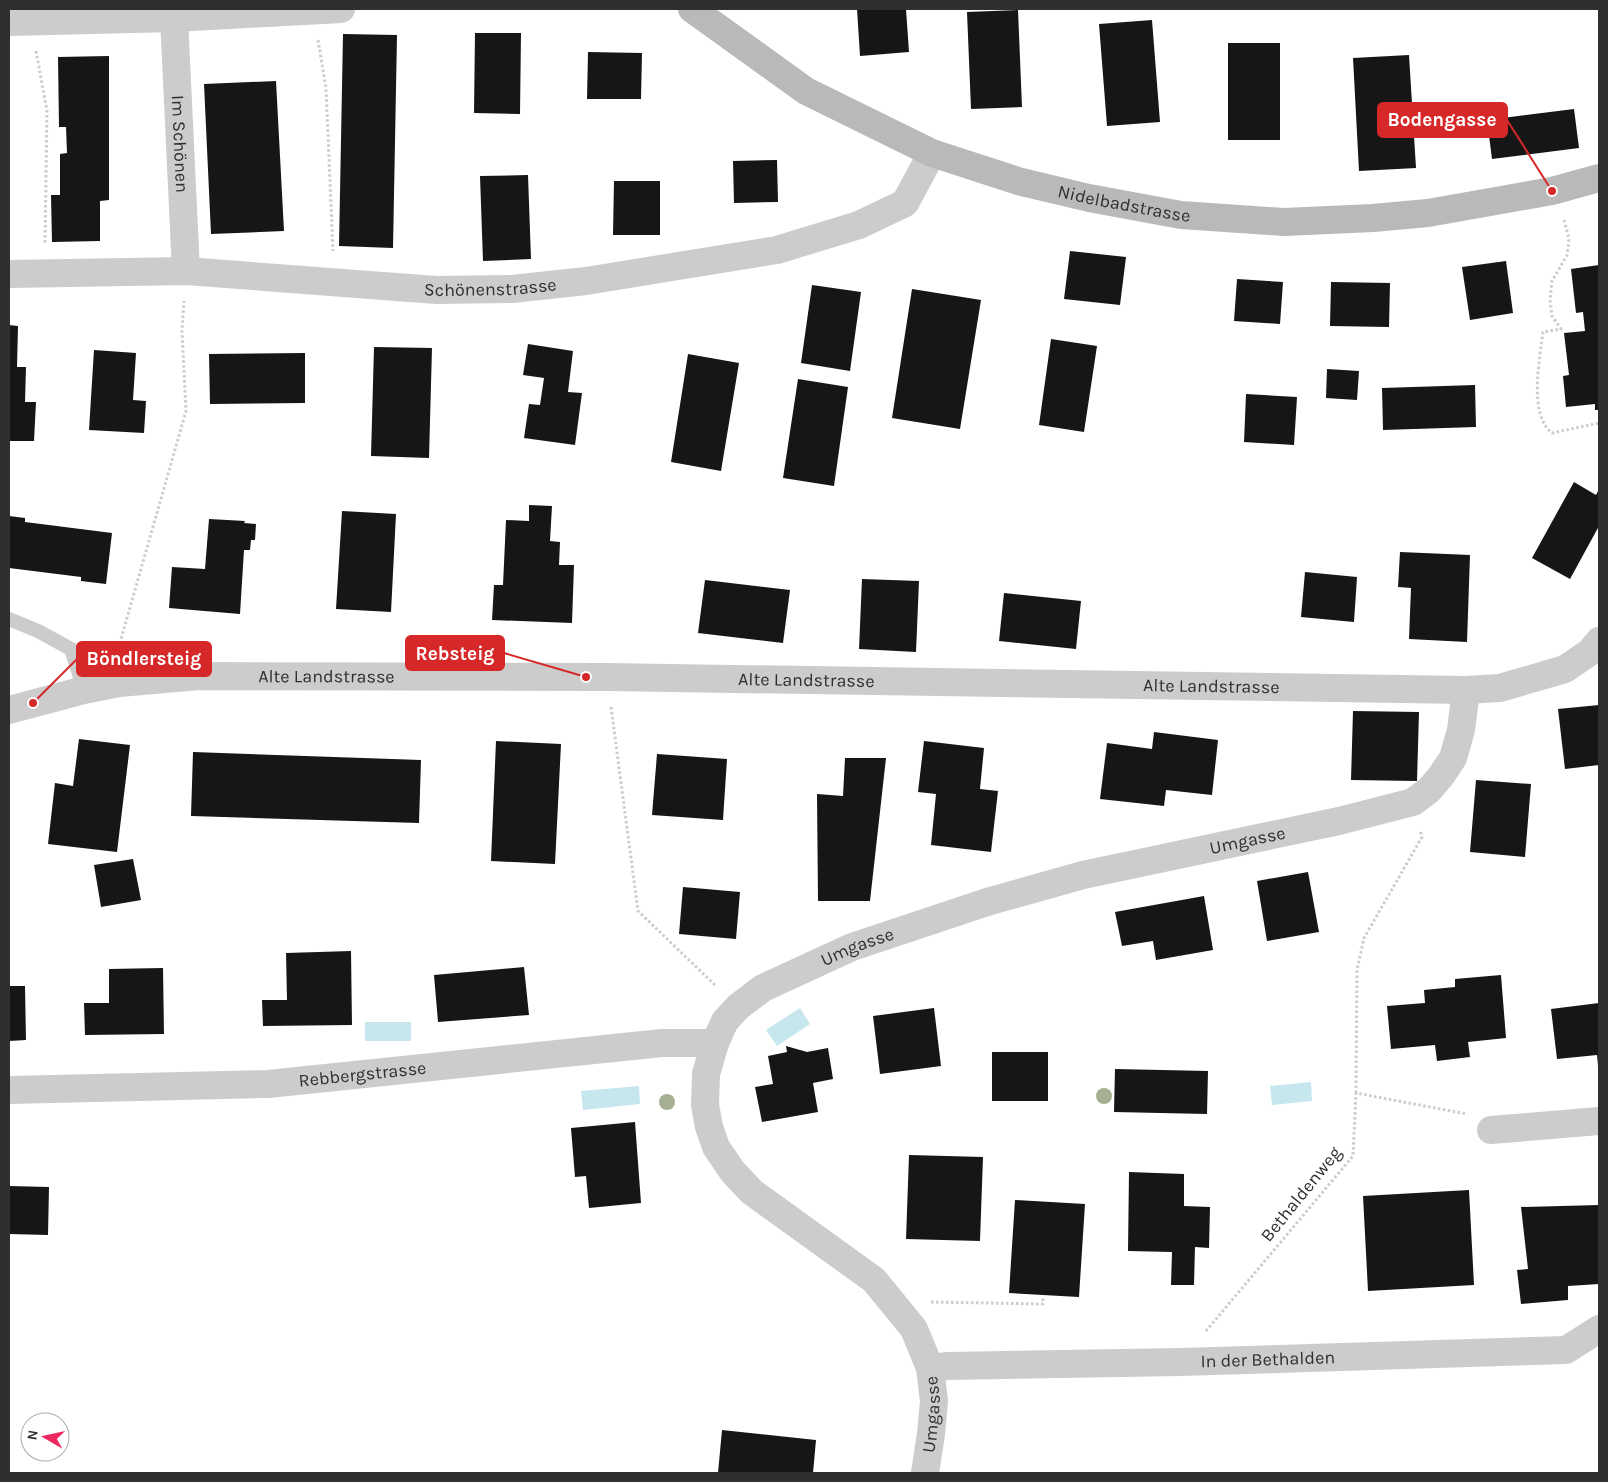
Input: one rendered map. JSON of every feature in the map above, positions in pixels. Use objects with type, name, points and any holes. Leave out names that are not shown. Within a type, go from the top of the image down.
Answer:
[{"type":"main road","name":"Nidelbadstrasse","points":[[692,9],[806,91],[932,153],[1018,181],[1089,198],[1181,215],[1284,222],[1428,214],[1552,191],[1599,178]]},
{"type":"street","points":[[9,22],[174,18],[341,9]]},
{"type":"street","name":"Im Schönen","points":[[174,18],[186,271]]},
{"type":"street","name":"Schönenstrasse","points":[[9,274],[186,271],[436,290],[512,289],[586,281],[777,250],[858,225],[905,204],[932,153]]},
{"type":"street","name":"Alte Landstrasse","points":[[9,710],[84,690],[119,683],[199,676],[607,677],[1466,690],[1500,688],[1565,669],[1596,650]]},
{"type":"street","name":"Umgasse","points":[[925,1473],[934,1401],[930,1368],[914,1329],[874,1280],[752,1192],[733,1172],[716,1147],[709,1127],[705,1105],[706,1074],[714,1044],[725,1021],[738,1006],[763,988],[852,947],[987,902],[1083,875],[1339,821],[1413,802],[1429,790],[1453,758],[1461,730],[1466,690]]},
{"type":"street","name":"Rebbergstrasse","points":[[9,1090],[268,1084],[662,1043],[714,1044]]},
{"type":"street","points":[[1492,1130],[1599,1121]]},
{"type":"street","points":[[1566,1350],[1599,1329]]},
{"type":"street","name":"In der Bethalden","points":[[930,1368],[1599,1349]]},
{"type":"lane","points":[[9,619],[38,631],[71,649],[84,690]]},
{"type":"path","points":[[314,10],[326,88],[334,282]]},
{"type":"path","points":[[44,274],[47,111],[35,51],[54,21]]},
{"type":"path","points":[[1564,217],[1569,240],[1568,247],[1552,281],[1550,300],[1552,316],[1561,329],[1543,332],[1537,384],[1539,410],[1545,427],[1552,433],[1599,423]]},
{"type":"path","points":[[116,652],[186,411],[182,331],[186,271]]},
{"type":"path","points":[[607,677],[638,911],[738,1006]]},
{"type":"path","name":"Bethaldenweg","points":[[1180,1362],[1353,1156],[1356,1093],[1356,970],[1364,938],[1422,837],[1413,802]]},
{"type":"path","points":[[1356,1093],[1476,1115],[1492,1130]]},
{"type":"path","points":[[891,1301],[1043,1304],[1043,1298]]},
{"type":"water","points":[[800,1008],[810,1024],[777,1046],[766,1030]]},
{"type":"water","points":[[365,1022],[411,1022],[411,1041],[365,1041]]},
{"type":"water","points":[[1311,1082],[1312,1101],[1272,1105],[1270,1086]]},
{"type":"water","points":[[639,1086],[640,1104],[583,1110],[581,1091]]},
{"type":"building","points":[[857,9],[906,9],[909,52],[860,56]]},
{"type":"building","points":[[1018,10],[1022,107],[971,109],[967,12]]},
{"type":"building","points":[[1152,20],[1160,122],[1107,126],[1099,24]]},
{"type":"building","points":[[475,33],[521,33],[520,114],[474,113]]},
{"type":"building","points":[[343,34],[397,35],[393,248],[339,246]]},
{"type":"building","points":[[1228,43],[1280,43],[1280,140],[1228,140]]},
{"type":"building","points":[[588,52],[642,53],[641,99],[587,99]]},
{"type":"building","points":[[1409,55],[1416,168],[1359,171],[1353,58]]},
{"type":"building","points":[[109,56],[109,200],[100,201],[100,241],[52,242],[51,195],[60,195],[60,154],[67,153],[66,127],[59,127],[58,57]]},
{"type":"building","points":[[276,81],[284,231],[211,234],[204,84]]},
{"type":"building","points":[[1574,109],[1579,148],[1492,159],[1487,120]]},
{"type":"building","points":[[777,160],[778,202],[734,203],[733,161]]},
{"type":"building","points":[[528,175],[531,259],[483,261],[480,176]]},
{"type":"building","points":[[614,181],[660,181],[660,235],[613,235]]},
{"type":"building","points":[[1070,251],[1126,257],[1120,305],[1064,299]]},
{"type":"building","points":[[1506,261],[1513,313],[1470,320],[1462,267]]},
{"type":"building","points":[[1599,265],[1599,410],[1595,410],[1595,404],[1566,407],[1563,376],[1569,375],[1564,333],[1585,331],[1583,312],[1576,313],[1571,269]]},
{"type":"building","points":[[1237,279],[1283,282],[1280,324],[1234,321]]},
{"type":"building","points":[[1331,282],[1390,283],[1389,327],[1330,326]]},
{"type":"building","points":[[812,285],[861,292],[850,371],[801,363]]},
{"type":"building","points":[[912,289],[981,300],[960,429],[892,418]]},
{"type":"building","points":[[9,325],[18,326],[17,367],[26,367],[25,402],[36,402],[34,441],[9,441]]},
{"type":"building","points":[[1051,339],[1097,346],[1084,432],[1039,425]]},
{"type":"building","points":[[528,344],[573,351],[568,392],[582,393],[575,445],[524,438],[529,404],[540,405],[544,378],[523,375]]},
{"type":"building","points":[[374,347],[432,348],[429,458],[371,456]]},
{"type":"building","points":[[94,350],[136,353],[133,400],[146,401],[144,433],[89,430]]},
{"type":"building","points":[[305,353],[305,403],[210,404],[209,354]]},
{"type":"building","points":[[688,354],[739,363],[721,471],[671,462]]},
{"type":"building","points":[[1327,369],[1359,371],[1357,400],[1326,398]]},
{"type":"building","points":[[798,379],[848,387],[834,486],[783,478]]},
{"type":"building","points":[[1475,385],[1476,427],[1383,430],[1382,388]]},
{"type":"building","points":[[1246,394],[1297,397],[1294,445],[1244,442]]},
{"type":"building","points":[[1574,482],[1596,495],[1599,489],[1599,526],[1570,579],[1532,558]]},
{"type":"building","points":[[529,505],[552,506],[550,541],[560,542],[559,565],[574,565],[572,623],[492,620],[494,585],[503,585],[506,520],[529,521]]},
{"type":"building","points":[[342,511],[396,514],[391,612],[336,609]]},
{"type":"building","points":[[9,516],[25,518],[25,522],[112,533],[106,584],[81,581],[81,577],[9,568]]},
{"type":"building","points":[[209,519],[245,521],[244,523],[256,524],[255,540],[251,540],[250,550],[244,550],[240,614],[169,608],[172,567],[205,569]]},
{"type":"building","points":[[1400,552],[1470,555],[1467,642],[1409,639],[1411,588],[1398,587]]},
{"type":"building","points":[[1305,572],[1357,577],[1354,622],[1301,617]]},
{"type":"building","points":[[862,579],[919,581],[916,652],[859,649]]},
{"type":"building","points":[[705,580],[790,590],[783,643],[698,633]]},
{"type":"building","points":[[1004,593],[1081,601],[1076,649],[999,641]]},
{"type":"building","points":[[1599,705],[1599,765],[1565,769],[1558,709]]},
{"type":"building","points":[[1353,711],[1419,712],[1417,781],[1351,780]]},
{"type":"building","points":[[1154,732],[1218,740],[1212,795],[1166,790],[1164,806],[1100,799],[1107,743],[1152,749]]},
{"type":"building","points":[[79,739],[130,745],[117,852],[48,844],[55,783],[73,786]]},
{"type":"building","points":[[496,741],[561,744],[555,864],[491,861]]},
{"type":"building","points":[[924,741],[984,748],[980,789],[998,791],[991,852],[931,845],[936,794],[918,792]]},
{"type":"building","points":[[193,752],[421,760],[419,823],[191,816]]},
{"type":"building","points":[[657,754],[727,759],[723,820],[652,815]]},
{"type":"building","points":[[845,758],[886,758],[870,901],[818,901],[817,794],[843,796]]},
{"type":"building","points":[[1476,780],[1531,784],[1525,857],[1470,852]]},
{"type":"building","points":[[133,859],[141,900],[101,907],[94,865]]},
{"type":"building","points":[[1308,872],[1319,932],[1267,941],[1257,881]]},
{"type":"building","points":[[683,887],[740,892],[736,939],[679,934]]},
{"type":"building","points":[[1204,896],[1213,950],[1156,960],[1153,941],[1122,946],[1115,912]]},
{"type":"building","points":[[351,951],[352,1025],[263,1026],[262,1000],[287,1000],[286,953]]},
{"type":"building","points":[[524,967],[529,1015],[438,1022],[434,975]]},
{"type":"building","points":[[163,968],[164,1034],[85,1035],[84,1003],[109,1003],[109,969]]},
{"type":"building","points":[[1501,975],[1506,1038],[1468,1042],[1470,1057],[1437,1061],[1435,1045],[1391,1049],[1387,1006],[1425,1003],[1424,990],[1455,987],[1455,979]]},
{"type":"building","points":[[9,986],[25,986],[26,1040],[9,1041]]},
{"type":"building","points":[[1599,1003],[1599,1066],[1597,1055],[1557,1059],[1551,1009]]},
{"type":"building","points":[[934,1008],[941,1066],[880,1074],[873,1016]]},
{"type":"building","points":[[786,1046],[807,1052],[828,1048],[833,1079],[813,1083],[818,1112],[762,1122],[755,1087],[773,1084],[768,1056],[787,1052]]},
{"type":"building","points":[[992,1052],[1048,1052],[1048,1101],[992,1101]]},
{"type":"building","points":[[1115,1069],[1208,1071],[1207,1114],[1114,1112]]},
{"type":"building","points":[[635,1122],[641,1203],[589,1208],[586,1176],[575,1177],[571,1128]]},
{"type":"building","points":[[909,1155],[983,1157],[980,1241],[906,1239]]},
{"type":"building","points":[[1129,1172],[1184,1174],[1184,1206],[1210,1207],[1209,1248],[1195,1247],[1194,1285],[1171,1285],[1172,1252],[1128,1251]]},
{"type":"building","points":[[9,1186],[49,1187],[48,1235],[9,1234]]},
{"type":"building","points":[[1469,1190],[1474,1285],[1368,1291],[1363,1196]]},
{"type":"building","points":[[1015,1200],[1085,1204],[1079,1297],[1009,1293]]},
{"type":"building","points":[[1599,1205],[1599,1284],[1568,1286],[1568,1300],[1521,1304],[1517,1270],[1528,1269],[1521,1207]]},
{"type":"building","points":[[722,1430],[816,1440],[813,1473],[718,1473]]},
{"type":"place","name":"Bodengasse","points":[[1552,191]]},
{"type":"place","name":"Rebsteig","points":[[586,677]]},
{"type":"place","name":"Böndlersteig","points":[[33,703]]}]
